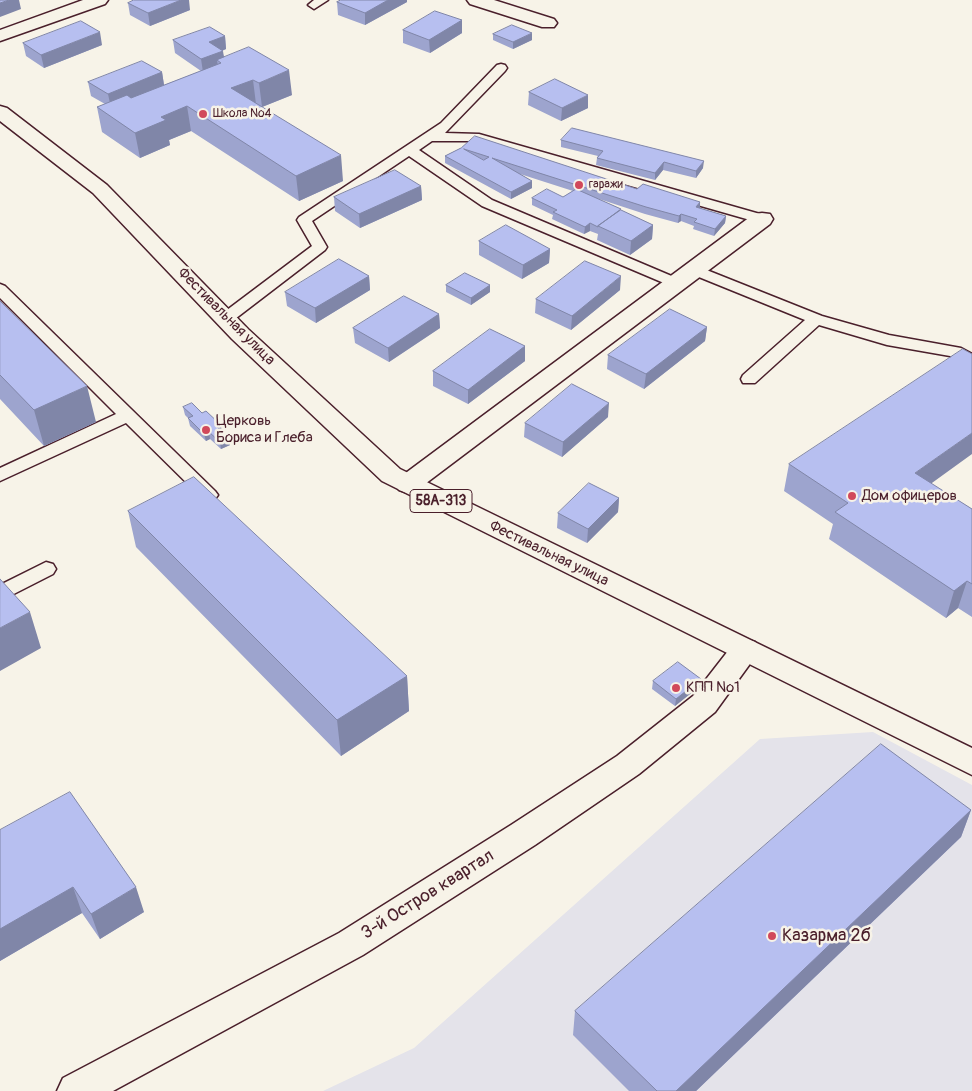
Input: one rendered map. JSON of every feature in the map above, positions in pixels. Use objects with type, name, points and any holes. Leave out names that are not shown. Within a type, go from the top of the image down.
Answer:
[{"type":"street","points":[[0,36],[72,4],[99,0]]},
{"type":"street","points":[[476,0],[548,23]]},
{"type":"street","name":"Фестивальная улица","points":[[0,112],[100,190],[225,319],[391,475],[972,762]]},
{"type":"street","points":[[408,484],[762,219]]},
{"type":"street","name":"3-й Остров квартал","points":[[76,1091],[351,944],[523,835],[628,765],[704,704],[744,650]]},
{"type":"lane","points":[[225,319],[320,247],[304,220],[446,126],[501,68]]},
{"type":"lane","points":[[428,137],[474,137],[762,219]]},
{"type":"lane","points":[[409,150],[487,204],[685,277],[887,340],[955,352],[972,361]]},
{"type":"lane","points":[[0,289],[218,504]]},
{"type":"lane","points":[[749,379],[816,319]]},
{"type":"lane","points":[[0,475],[128,415]]},
{"type":"lane","points":[[0,594],[46,570]]},
{"type":"shaded area","points":[[873,732],[972,785],[972,1091],[323,1091],[414,1048],[760,739]]},
{"type":"building","points":[[134,0],[181,0],[148,13],[128,3]]},
{"type":"building","points":[[341,0],[388,0],[365,13],[337,2]]},
{"type":"building","points":[[435,11],[462,20],[429,40],[403,30]]},
{"type":"building","points":[[81,21],[100,32],[41,55],[23,43]]},
{"type":"building","points":[[512,25],[532,33],[513,42],[493,34]]},
{"type":"building","points":[[210,27],[225,36],[209,42],[223,51],[201,59],[173,40]]},
{"type":"building","points":[[249,47],[289,70],[259,83],[253,80],[231,88],[341,155],[296,176],[187,106],[161,117],[166,120],[135,133],[97,107],[127,95],[131,98],[221,63],[217,60]]},
{"type":"building","points":[[142,61],[162,72],[108,94],[88,82]]},
{"type":"building","points":[[555,79],[588,95],[562,108],[529,92]]},
{"type":"building","points":[[572,128],[704,161],[696,171],[664,162],[655,173],[597,158],[603,151],[561,140]]},
{"type":"building","points":[[475,136],[637,189],[643,184],[700,202],[696,207],[726,216],[715,229],[694,222],[697,219],[646,207],[492,158],[532,181],[511,192],[445,156],[461,148]],"holes":[[[464,149],[489,157],[484,160]]]},
{"type":"building","points":[[395,170],[421,186],[359,214],[334,197]]},
{"type":"building","points":[[547,189],[563,197],[576,189],[621,209],[598,227],[590,223],[585,227],[553,212],[557,210],[532,198]]},
{"type":"building","points":[[621,210],[653,225],[631,241],[598,226]]},
{"type":"building","points":[[506,225],[550,249],[523,265],[479,241]]},
{"type":"building","points":[[339,259],[369,276],[315,308],[285,292]]},
{"type":"building","points":[[585,261],[621,276],[572,316],[536,299]]},
{"type":"building","points":[[465,273],[490,285],[471,298],[446,285]]},
{"type":"building","points":[[404,296],[439,314],[388,348],[353,328]]},
{"type":"building","points":[[0,301],[87,386],[34,410],[0,375]]},
{"type":"building","points":[[670,309],[707,327],[646,374],[608,355]]},
{"type":"building","points":[[490,329],[525,346],[468,390],[433,371]]},
{"type":"building","name":"Дом офицеров","points":[[963,349],[972,354],[972,433],[915,473],[972,509],[972,584],[967,581],[954,591],[835,512],[848,503],[789,464]]},
{"type":"building","points":[[572,384],[609,403],[563,442],[525,423]]},
{"type":"building","points":[[192,403],[202,413],[206,411],[221,425],[217,427],[228,438],[220,442],[209,432],[204,434],[188,418],[193,416],[183,407]]},
{"type":"building","points":[[194,477],[407,676],[337,720],[128,511]]},
{"type":"building","points":[[589,483],[619,498],[588,529],[558,513]]},
{"type":"building","points":[[0,579],[30,612],[0,628]]},
{"type":"building","name":"КПП №1","points":[[678,662],[701,679],[676,699],[653,681]]},
{"type":"building","name":"Казарма 2б","points":[[881,744],[971,810],[676,1091],[657,1091],[575,1011]]},
{"type":"building","points":[[70,792],[136,887],[91,914],[73,887],[0,929],[0,830]]},
{"type":"place","name":"Школа №4","points":[[203,114]]},
{"type":"place","name":"гаражи","points":[[579,185]]},
{"type":"place","name":"Церковь Бориса и Глеба","points":[[206,430]]},
{"type":"place","name":"Дом офицеров","points":[[852,496]]},
{"type":"place","name":"КПП №1","points":[[676,688]]},
{"type":"place","name":"Казарма 2б","points":[[772,936]]}]
